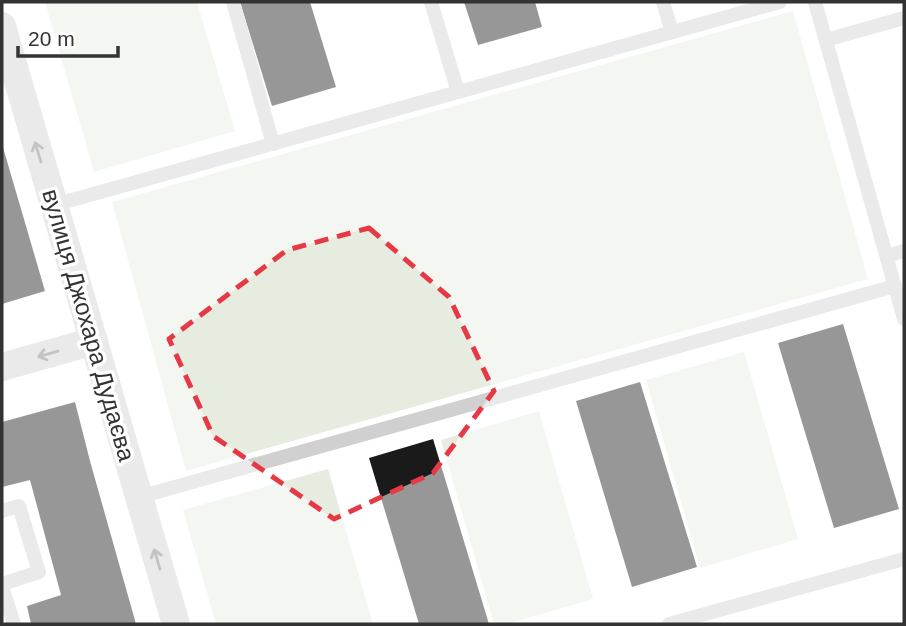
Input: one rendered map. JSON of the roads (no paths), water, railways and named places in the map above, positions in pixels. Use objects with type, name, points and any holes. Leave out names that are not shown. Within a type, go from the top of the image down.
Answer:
[{"type":"street","name":"вулиця Джохара Дудаєва","points":[[2,26],[176,624]]},
{"type":"street","points":[[2,367],[93,341]]},
{"type":"lane","points":[[233,2],[273,144]]},
{"type":"lane","points":[[431,2],[458,92]]},
{"type":"lane","points":[[663,2],[672,32]]},
{"type":"lane","points":[[54,205],[780,2]]},
{"type":"lane","points":[[815,2],[904,319]]},
{"type":"lane","points":[[826,40],[904,18]]},
{"type":"lane","points":[[887,256],[904,251]]},
{"type":"lane","points":[[139,497],[895,286]]},
{"type":"lane","points":[[2,511],[19,506],[39,572],[2,585],[14,624]]},
{"type":"lane","points":[[669,624],[904,559]]}]
